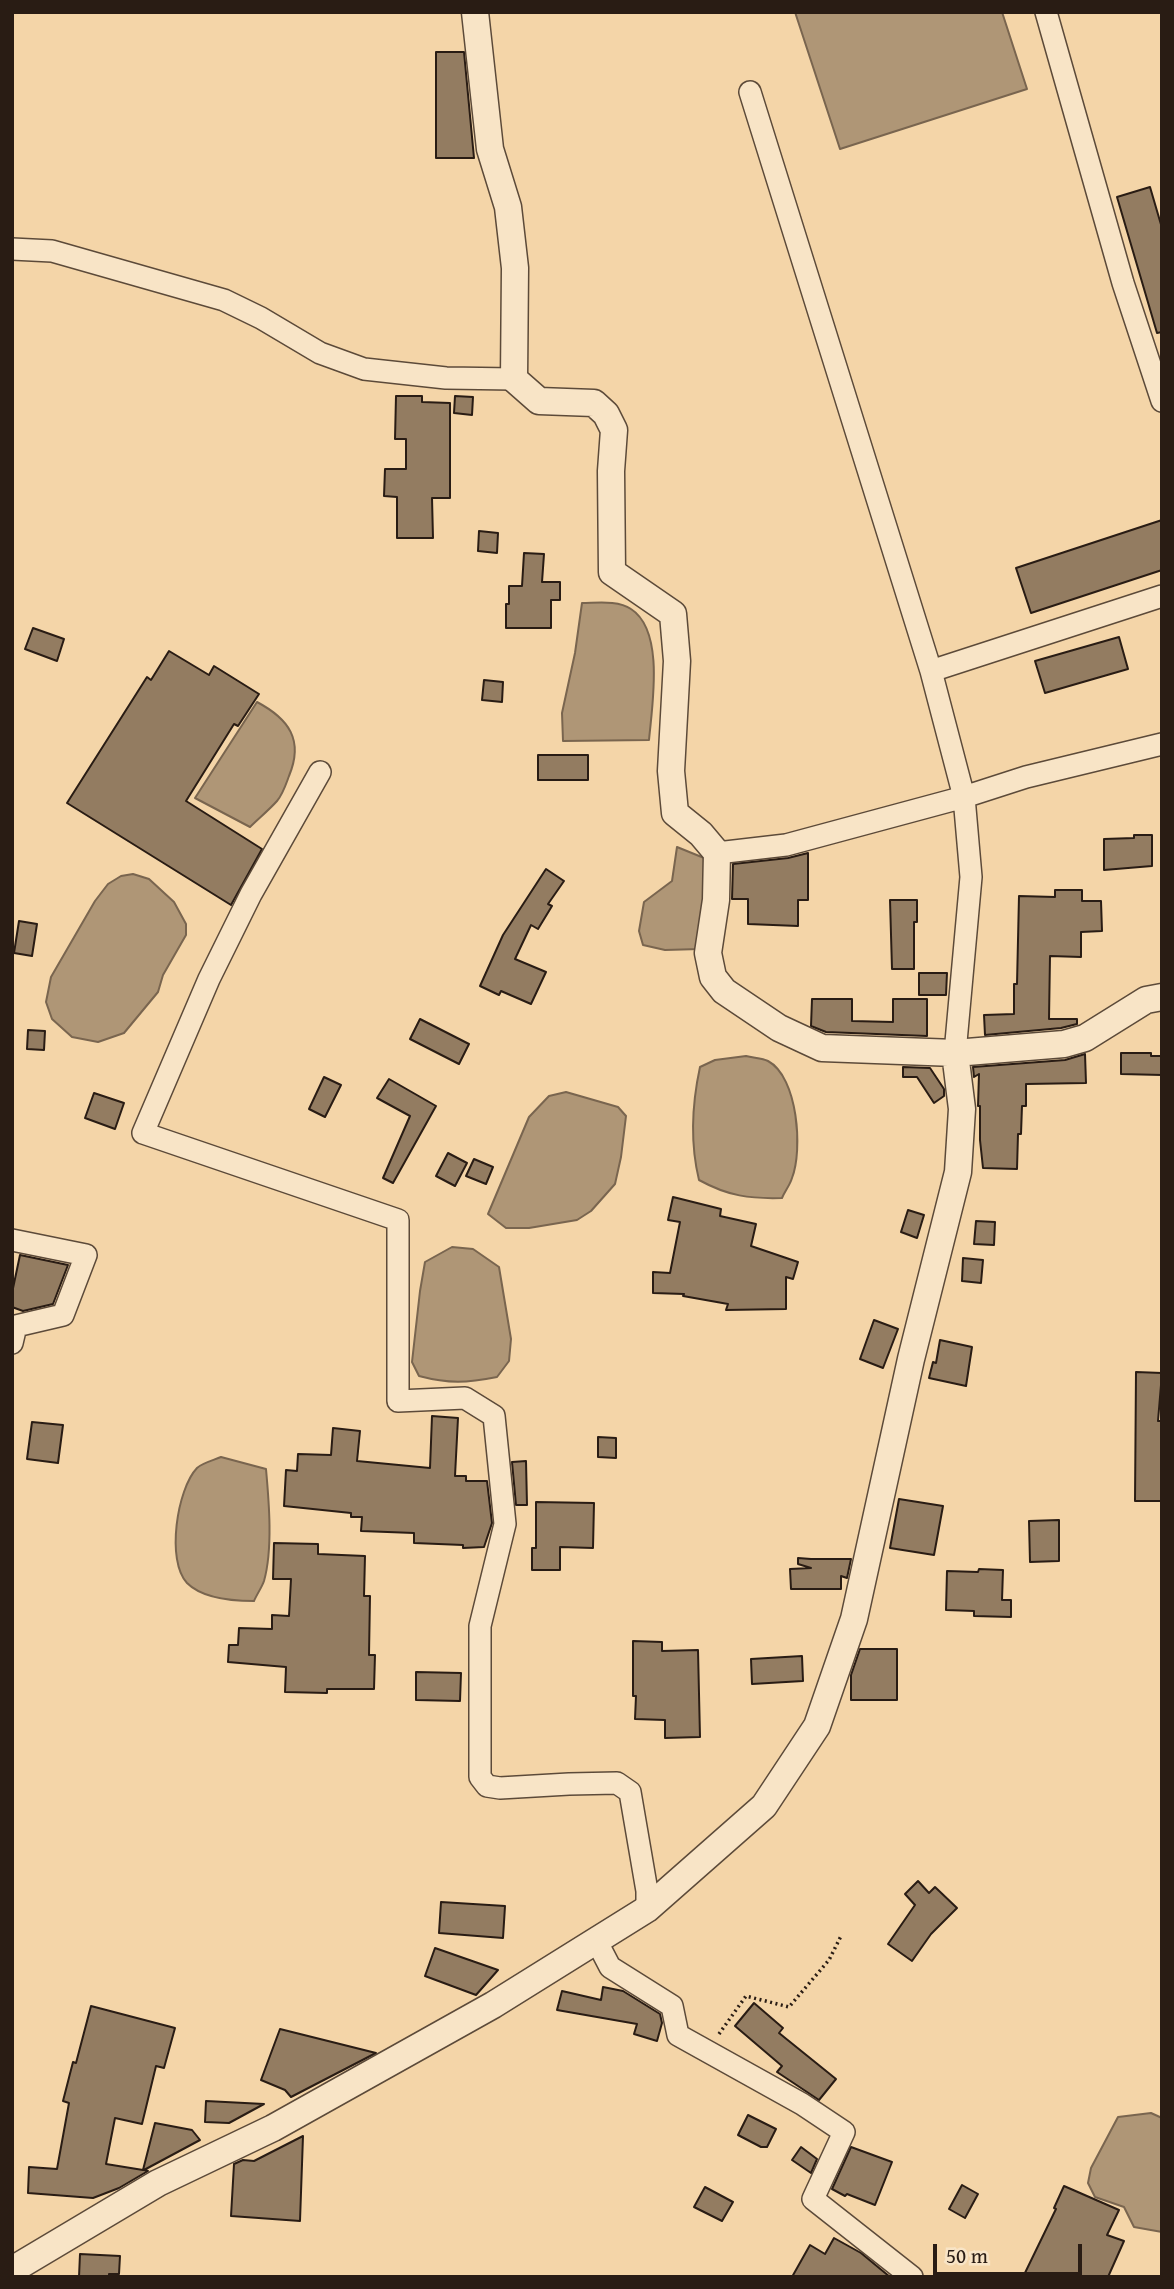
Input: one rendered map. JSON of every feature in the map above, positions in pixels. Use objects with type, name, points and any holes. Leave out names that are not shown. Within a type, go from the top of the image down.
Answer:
[{"type":"street","points":[[475,12],[490,149],[508,207],[513,256],[514,379]]},
{"type":"street","points":[[1046,12],[1123,283],[1162,401]]},
{"type":"street","points":[[12,2270],[158,2183],[273,2128],[493,2005],[647,1909],[764,1806],[817,1726],[855,1619],[911,1359],[958,1172],[962,1109],[955,1053],[971,877],[964,797],[931,671],[750,92]]},
{"type":"street","points":[[12,249],[52,251],[224,300],[261,318],[320,354],[364,369],[446,378],[514,379],[539,401],[594,403],[606,414],[614,430],[611,471],[612,572],[673,614],[677,661],[671,771],[675,813],[702,834],[718,853],[716,900],[708,953],[713,978],[724,991],[779,1028],[822,1048],[955,1053],[1064,1044],[1085,1038],[1146,1000],[1162,997]]},
{"type":"street","points":[[931,671],[1162,596]]},
{"type":"street","points":[[718,853],[786,845],[964,797],[1026,777],[1162,744]]},
{"type":"street","points":[[320,772],[251,894],[209,979],[143,1133],[398,1220],[398,1401],[465,1398],[494,1416],[505,1524],[480,1626],[480,1777],[487,1786],[500,1788],[617,1783],[630,1792],[647,1891],[647,1909]]},
{"type":"street","points":[[12,1240],[86,1255],[62,1315],[16,1326],[12,1343]]},
{"type":"street","points":[[596,1940],[610,1967],[672,2006],[678,2035],[802,2104],[844,2132],[813,2199],[912,2277]]},
{"type":"path","points":[[708,2051],[746,1996],[789,2007],[829,1960],[841,1936]]},
{"type":"shaded area","points":[[795,12],[1002,12],[1027,89],[840,149]]},
{"type":"shaded area","points":[[582,603],[626,606],[642,620],[649,634],[654,689],[649,740],[563,741],[562,713]]},
{"type":"shaded area","points":[[257,702],[285,723],[291,732],[295,752],[281,795],[250,827],[195,798]]},
{"type":"shaded area","points":[[677,847],[709,860],[700,949],[665,950],[643,945],[639,931],[644,902],[672,881]]},
{"type":"shaded area","points":[[133,874],[149,879],[174,902],[186,924],[186,935],[163,975],[158,992],[124,1033],[98,1042],[72,1037],[52,1019],[46,1002],[51,977],[95,901],[108,884],[121,876]]},
{"type":"shaded area","points":[[746,1056],[768,1061],[778,1069],[792,1098],[797,1150],[792,1178],[782,1198],[739,1195],[699,1180],[693,1124],[700,1067],[715,1060]]},
{"type":"shaded area","points":[[566,1092],[618,1107],[626,1116],[615,1184],[591,1211],[577,1220],[529,1228],[506,1228],[488,1214],[529,1117],[549,1096]]},
{"type":"shaded area","points":[[452,1247],[473,1249],[499,1267],[511,1339],[509,1361],[497,1377],[467,1381],[440,1380],[419,1376],[412,1362],[425,1262]]},
{"type":"shaded area","points":[[221,1457],[266,1469],[269,1555],[264,1581],[254,1601],[219,1598],[201,1593],[187,1583],[177,1559],[177,1525],[190,1478],[199,1466]]},
{"type":"shaded area","points":[[1151,2113],[1162,2118],[1162,2232],[1134,2227],[1124,2207],[1095,2197],[1088,2183],[1091,2168],[1118,2117]]},
{"type":"building","points":[[436,52],[464,52],[474,158],[436,158]]},
{"type":"building","points":[[1150,187],[1162,228],[1162,332],[1157,333],[1117,197]]},
{"type":"building","points":[[396,396],[422,396],[422,402],[450,403],[450,498],[432,498],[433,538],[397,538],[397,497],[384,496],[385,469],[406,469],[406,439],[395,439]]},
{"type":"building","points":[[455,396],[473,397],[472,415],[454,413]]},
{"type":"building","points":[[1162,520],[1162,570],[1031,613],[1016,568]]},
{"type":"building","points":[[479,531],[498,533],[497,553],[478,551]]},
{"type":"building","points":[[524,553],[544,554],[542,582],[560,582],[560,600],[551,600],[551,628],[506,628],[509,586],[522,586]]},
{"type":"building","points":[[33,628],[64,639],[57,661],[25,649]]},
{"type":"building","points":[[1119,637],[1128,669],[1045,693],[1035,661]]},
{"type":"building","points":[[169,651],[209,675],[214,666],[259,694],[238,726],[234,724],[186,801],[262,849],[231,905],[67,803],[147,677],[151,680]]},
{"type":"building","points":[[484,680],[503,682],[502,702],[482,700]]},
{"type":"building","points":[[538,755],[588,755],[588,780],[538,780]]},
{"type":"building","points":[[1134,835],[1152,835],[1152,866],[1104,870],[1104,839],[1134,838]]},
{"type":"building","points":[[808,853],[808,900],[798,900],[798,926],[748,924],[748,899],[732,899],[733,864]]},
{"type":"building","points":[[546,869],[564,881],[548,904],[552,906],[538,929],[531,925],[515,959],[546,972],[531,1004],[501,991],[499,995],[480,986],[503,935]]},
{"type":"building","points":[[1055,890],[1082,890],[1082,901],[1101,901],[1102,931],[1081,932],[1081,957],[1050,956],[1049,1019],[1077,1019],[1077,1024],[985,1035],[984,1015],[1014,1014],[1019,896],[1055,897]]},
{"type":"building","points":[[890,900],[917,900],[914,969],[892,969]]},
{"type":"building","points":[[19,921],[37,924],[32,956],[14,953]]},
{"type":"building","points":[[919,973],[947,973],[946,995],[919,995]]},
{"type":"building","points":[[812,999],[852,999],[852,1021],[893,1022],[893,999],[927,999],[927,1036],[826,1032],[811,1026]]},
{"type":"building","points":[[420,1019],[469,1044],[459,1064],[410,1039]]},
{"type":"building","points":[[28,1030],[45,1031],[44,1050],[27,1049]]},
{"type":"building","points":[[1121,1053],[1151,1053],[1151,1056],[1162,1056],[1162,1075],[1121,1074]]},
{"type":"building","points":[[1085,1054],[1086,1083],[1026,1084],[1026,1106],[1022,1106],[1021,1134],[1018,1134],[1017,1169],[983,1168],[978,1106],[979,1074],[974,1077],[973,1067],[1065,1060]]},
{"type":"building","points":[[903,1067],[930,1068],[944,1089],[944,1096],[934,1103],[917,1077],[903,1077]]},
{"type":"building","points":[[324,1077],[341,1085],[325,1117],[309,1109]]},
{"type":"building","points":[[389,1079],[436,1106],[393,1183],[383,1178],[410,1116],[377,1098]]},
{"type":"building","points":[[94,1093],[124,1103],[115,1129],[85,1118]]},
{"type":"building","points":[[448,1153],[467,1163],[455,1186],[436,1176]]},
{"type":"building","points":[[474,1159],[493,1167],[486,1184],[466,1176]]},
{"type":"building","points":[[673,1197],[721,1209],[720,1216],[756,1224],[751,1246],[798,1262],[793,1279],[786,1277],[786,1309],[726,1310],[728,1304],[683,1296],[684,1294],[653,1293],[653,1272],[670,1273],[680,1222],[668,1220]]},
{"type":"building","points":[[908,1210],[924,1215],[917,1238],[901,1232]]},
{"type":"building","points":[[976,1221],[995,1222],[994,1245],[974,1244]]},
{"type":"building","points":[[20,1255],[68,1265],[53,1304],[23,1311],[12,1307],[12,1293]]},
{"type":"building","points":[[963,1258],[983,1260],[981,1283],[962,1281]]},
{"type":"building","points":[[874,1320],[898,1329],[883,1368],[860,1359]]},
{"type":"building","points":[[940,1340],[972,1347],[966,1386],[929,1378],[933,1362],[936,1363]]},
{"type":"building","points":[[1136,1372],[1162,1373],[1158,1421],[1162,1421],[1162,1501],[1135,1501]]},
{"type":"building","points":[[432,1416],[458,1418],[455,1476],[466,1476],[466,1481],[487,1481],[492,1523],[484,1547],[463,1548],[463,1545],[414,1543],[414,1533],[361,1531],[362,1517],[351,1517],[351,1513],[284,1506],[286,1470],[297,1471],[298,1454],[331,1455],[333,1428],[360,1431],[357,1461],[430,1468]]},
{"type":"building","points":[[32,1422],[63,1425],[58,1463],[27,1459]]},
{"type":"building","points":[[598,1437],[616,1438],[616,1458],[598,1457]]},
{"type":"building","points":[[526,1461],[527,1505],[516,1505],[512,1462]]},
{"type":"building","points":[[899,1499],[943,1506],[934,1555],[890,1548]]},
{"type":"building","points":[[536,1502],[594,1503],[593,1548],[560,1547],[560,1570],[532,1570],[532,1548],[536,1548]]},
{"type":"building","points":[[1059,1520],[1059,1561],[1030,1562],[1029,1521]]},
{"type":"building","points":[[274,1543],[318,1544],[318,1554],[365,1556],[364,1596],[370,1596],[369,1655],[375,1655],[374,1689],[327,1689],[327,1693],[285,1692],[286,1667],[228,1662],[229,1645],[238,1645],[239,1628],[272,1629],[272,1615],[289,1616],[291,1579],[273,1579]]},
{"type":"building","points":[[798,1558],[851,1559],[847,1578],[841,1576],[841,1589],[791,1589],[790,1569],[811,1568],[798,1564]]},
{"type":"building","points":[[979,1569],[1003,1570],[1002,1600],[1011,1600],[1011,1617],[974,1616],[974,1611],[946,1610],[947,1571],[978,1572]]},
{"type":"building","points":[[633,1641],[662,1642],[662,1651],[698,1650],[700,1737],[665,1738],[665,1720],[635,1719]]},
{"type":"building","points":[[860,1649],[897,1649],[897,1700],[851,1700],[851,1675]]},
{"type":"building","points":[[802,1656],[803,1681],[752,1684],[751,1659]]},
{"type":"building","points":[[416,1672],[461,1673],[460,1701],[416,1700]]},
{"type":"building","points":[[918,1881],[929,1893],[935,1887],[957,1908],[931,1934],[912,1961],[888,1944],[915,1905],[905,1894]]},
{"type":"building","points":[[441,1902],[505,1906],[503,1938],[439,1933]]},
{"type":"building","points":[[435,1948],[498,1970],[476,1995],[425,1976]]},
{"type":"building","points":[[603,1987],[623,1991],[660,2014],[662,2023],[657,2041],[634,2034],[637,2024],[557,2010],[562,1991],[601,2000]]},
{"type":"building","points":[[754,2003],[783,2028],[779,2033],[836,2079],[819,2100],[777,2072],[782,2066],[735,2026]]},
{"type":"building","points":[[91,2006],[175,2028],[164,2068],[156,2066],[142,2124],[115,2118],[106,2164],[143,2170],[155,2123],[192,2130],[200,2140],[144,2170],[148,2171],[119,2188],[93,2198],[28,2193],[29,2167],[57,2169],[69,2103],[63,2101]]},
{"type":"building","points":[[280,2029],[376,2053],[291,2097],[285,2090],[261,2080]]},
{"type":"building","points":[[206,2101],[264,2104],[229,2123],[205,2122]]},
{"type":"building","points":[[748,2115],[776,2129],[767,2147],[761,2147],[738,2135]]},
{"type":"building","points":[[303,2136],[300,2221],[231,2216],[234,2164],[243,2160],[254,2161]]},
{"type":"building","points":[[801,2147],[817,2159],[811,2173],[792,2160]]},
{"type":"building","points":[[851,2147],[892,2162],[875,2205],[832,2189]]},
{"type":"building","points":[[962,2185],[978,2194],[965,2218],[949,2209]]},
{"type":"building","points":[[1064,2186],[1119,2210],[1107,2235],[1124,2241],[1108,2277],[1023,2277],[1056,2209],[1054,2208]]},
{"type":"building","points":[[705,2187],[733,2202],[722,2221],[694,2207]]},
{"type":"building","points":[[834,2238],[861,2253],[890,2277],[792,2277],[810,2245],[825,2254]]},
{"type":"building","points":[[80,2254],[120,2256],[119,2274],[109,2274],[109,2277],[79,2277]]}]
